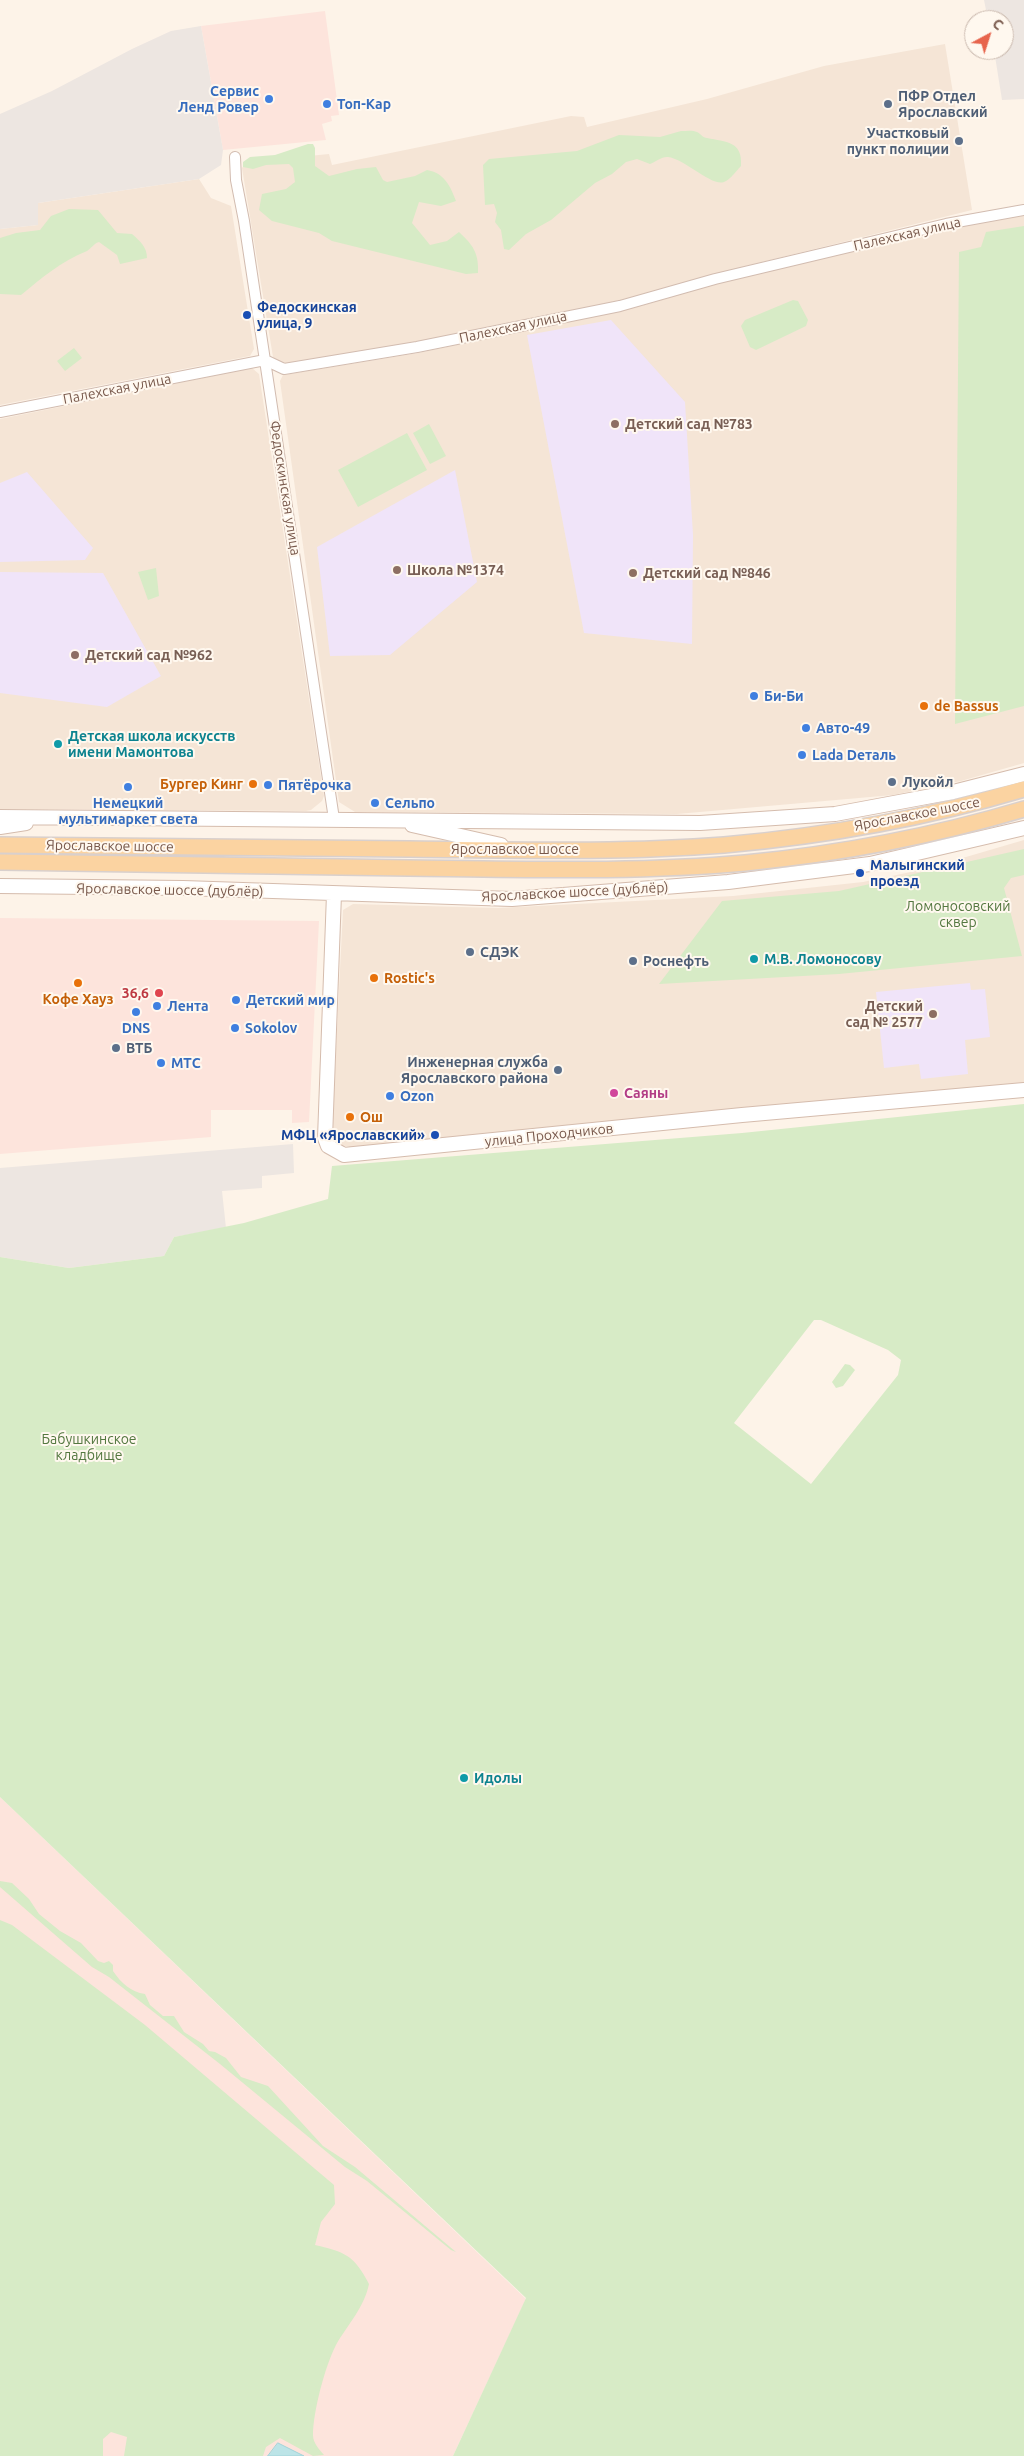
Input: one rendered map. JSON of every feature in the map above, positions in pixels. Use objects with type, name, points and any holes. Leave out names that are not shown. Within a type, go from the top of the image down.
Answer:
[{"type":"main road","name":"Ярославское шоссе","points":[[0,845],[529,850],[726,844],[837,830],[932,813],[1024,789]]},
{"type":"main road","name":"Ярославское шоссе","points":[[4,863],[601,869],[746,863],[841,850],[948,829],[1024,809]]},
{"type":"street","name":"Федоскинская улица","points":[[235,157],[236,180],[334,819]]},
{"type":"street","name":"Палехская улица","points":[[0,412],[265,360],[284,369],[480,334],[620,306],[715,279],[946,224],[1024,210]]},
{"type":"street","points":[[0,816],[700,823],[772,819],[862,809],[953,792],[1024,774]]},
{"type":"street","points":[[0,827],[59,817]]},
{"type":"street","points":[[393,820],[479,842],[529,850]]},
{"type":"street","name":"Ярославское шоссе (дублёр)","points":[[0,886],[183,888],[512,899],[728,882],[870,864],[1024,828]]},
{"type":"street","name":"улица Проходчиков","points":[[334,894],[325,1138],[328,1146],[344,1155],[742,1115],[1024,1090]]},
{"type":"shaded area","points":[[984,0],[1024,0],[1024,99],[1002,100],[996,60],[1014,60],[1014,10],[986,10]]},
{"type":"shaded area","points":[[325,11],[339,115],[331,116],[332,121],[322,124],[326,140],[223,150],[201,26]]},
{"type":"shaded area","points":[[201,26],[223,150],[221,165],[199,179],[38,203],[38,225],[0,229],[0,114],[52,91],[171,31]]},
{"type":"shaded area","points":[[945,44],[972,210],[746,266],[621,300],[415,343],[281,364],[273,357],[242,168],[247,162],[329,154],[332,165],[571,116],[584,117],[587,127],[707,99],[824,66]]},
{"type":"shaded area","points":[[199,179],[211,198],[231,206],[254,349],[250,356],[0,405],[0,229],[38,225],[38,203]]},
{"type":"shaded area","points":[[1024,215],[1024,763],[961,781],[893,795],[677,814],[355,812],[339,802],[280,381],[283,375],[418,353],[637,307],[747,275],[908,236]]},
{"type":"shaded area","points":[[611,320],[685,402],[693,535],[692,644],[584,633],[527,335]]},
{"type":"shaded area","points":[[252,368],[259,374],[324,796],[322,801],[311,810],[306,811],[0,809],[0,419]]},
{"type":"shaded area","name":"Школа №1374","points":[[455,470],[477,582],[390,655],[330,656],[317,547]]},
{"type":"shaded area","points":[[27,472],[93,548],[85,560],[0,562],[0,483]]},
{"type":"shaded area","name":"Детский сад №962","points":[[0,572],[103,573],[161,676],[107,707],[0,693]]},
{"type":"shaded area","points":[[1024,840],[1024,1083],[351,1147],[340,1145],[334,1139],[332,1129],[343,910],[353,904],[498,908],[733,896],[863,882],[925,869]]},
{"type":"shaded area","points":[[0,918],[319,921],[309,1122],[292,1123],[292,1110],[211,1110],[211,1137],[0,1154]]},
{"type":"shaded area","name":"Детский сад № 2577","points":[[970,983],[971,990],[985,989],[990,1037],[965,1040],[968,1074],[921,1079],[919,1064],[884,1068],[876,992]]},
{"type":"shaded area","points":[[293,1144],[294,1173],[262,1176],[262,1188],[222,1191],[226,1228],[174,1237],[164,1256],[69,1268],[0,1257],[0,1168]]},
{"type":"shaded area","points":[[0,1797],[526,2299],[453,2456],[0,2456]]},
{"type":"green space","points":[[681,131],[695,131],[703,137],[732,144],[739,152],[741,166],[729,179],[719,182],[705,177],[682,162],[668,157],[661,158],[650,164],[637,159],[626,162],[612,174],[595,183],[551,220],[526,234],[509,250],[504,249],[501,230],[495,222],[497,213],[494,204],[485,205],[483,165],[489,159],[577,151],[619,135],[660,137]]},
{"type":"green space","points":[[313,144],[315,148],[315,166],[329,176],[357,169],[376,167],[383,180],[387,182],[415,176],[427,170],[442,177],[449,185],[456,201],[441,206],[419,202],[412,223],[430,245],[447,241],[459,232],[474,250],[478,273],[466,274],[332,241],[319,233],[272,221],[259,210],[262,194],[286,189],[295,182],[293,168],[289,164],[266,165],[253,169],[243,167],[243,162],[250,157],[275,155]]},
{"type":"green space","points":[[69,209],[98,210],[117,233],[132,234],[138,239],[144,247],[147,258],[120,264],[117,255],[99,242],[87,251],[52,270],[21,295],[0,294],[0,238],[16,233],[40,230],[51,216]]},
{"type":"green space","points":[[1024,226],[1024,706],[955,724],[959,252],[981,247],[986,232]]},
{"type":"green space","points":[[793,300],[798,301],[808,320],[806,326],[756,350],[750,347],[741,326],[745,320]]},
{"type":"green space","points":[[74,348],[82,358],[65,371],[57,361]]},
{"type":"green space","points":[[429,424],[446,456],[430,464],[413,433]]},
{"type":"green space","points":[[407,433],[427,470],[358,507],[338,470]]},
{"type":"green space","points":[[156,568],[159,596],[148,600],[138,572]]},
{"type":"green space","name":"Ломоносовский сквер","points":[[1024,849],[1024,875],[1011,878],[1004,888],[1022,956],[839,974],[659,984],[722,901],[839,891]]},
{"type":"green space","name":"Бабушкинское кладбище","points":[[1024,1104],[1024,2456],[453,2456],[526,2298],[0,1797],[0,1257],[69,1268],[164,1256],[174,1237],[244,1223],[328,1199],[332,1166],[742,1133]],"holes":[[[814,1320],[821,1320],[888,1350],[901,1360],[898,1375],[811,1484],[734,1423]]]},
{"type":"green space","points":[[845,1364],[850,1365],[855,1370],[843,1386],[836,1388],[832,1382]]},
{"type":"green space","points":[[0,1881],[12,1883],[29,1899],[39,1914],[60,1931],[81,1943],[98,1961],[104,1963],[109,1961],[113,1965],[113,1971],[123,1983],[135,1991],[145,1994],[150,2005],[163,2016],[174,2016],[184,2032],[203,2044],[209,2051],[226,2058],[241,2077],[268,2086],[323,2146],[355,2167],[456,2252],[451,2250],[367,2181],[345,2167],[220,2064],[109,1977],[92,1967],[0,1887]]},
{"type":"green space","points":[[0,1920],[12,1925],[145,2025],[334,2185],[335,2204],[321,2222],[315,2245],[348,2256],[364,2274],[369,2284],[360,2308],[336,2345],[320,2389],[313,2438],[324,2455],[313,2456],[280,2438],[266,2447],[263,2456],[124,2456],[127,2437],[111,2432],[103,2439],[103,2456],[0,2456]]},
{"type":"water","points":[[278,2443],[304,2456],[268,2456]]},
{"type":"place","name":"Сервис Ленд Ровер","points":[[269,99]]},
{"type":"place","name":"Топ-Кар","points":[[327,104]]},
{"type":"place","name":"ПФР Отдел Ярославский","points":[[888,104]]},
{"type":"place","name":"Участковый пункт полиции","points":[[959,141]]},
{"type":"place","name":"Федоскинская улица, 9","points":[[247,315]]},
{"type":"place","name":"Детский сад №783","points":[[615,424]]},
{"type":"place","name":"Школа №1374","points":[[397,570]]},
{"type":"place","name":"Детский сад №846","points":[[633,573]]},
{"type":"place","name":"Детский сад №962","points":[[75,655]]},
{"type":"place","name":"Би-Би","points":[[754,696]]},
{"type":"place","name":"de Bassus","points":[[924,706]]},
{"type":"place","name":"Авто-49","points":[[806,728]]},
{"type":"place","name":"Детская школа искусств имени Мамонтова","points":[[58,744]]},
{"type":"place","name":"Lada Dеталь","points":[[802,755]]},
{"type":"place","name":"Лукойл","points":[[892,782]]},
{"type":"place","name":"Бургер Кинг","points":[[253,784]]},
{"type":"place","name":"Пятёрочка","points":[[268,785]]},
{"type":"place","name":"Немецкий мультимаркет света","points":[[128,787]]},
{"type":"place","name":"Сельпо","points":[[375,803]]},
{"type":"place","name":"Малыгинский проезд","points":[[860,873]]},
{"type":"place","name":"СДЭК","points":[[470,952]]},
{"type":"place","name":"М.В. Ломоносову","points":[[754,959]]},
{"type":"place","name":"Роснефть","points":[[633,961]]},
{"type":"place","name":"Rostic's","points":[[374,978]]},
{"type":"place","name":"Кофе Хауз","points":[[78,983]]},
{"type":"place","name":"36,6","points":[[159,993]]},
{"type":"place","name":"Детский мир","points":[[236,1000]]},
{"type":"place","name":"Лента","points":[[157,1006]]},
{"type":"place","name":"DNS","points":[[136,1012]]},
{"type":"place","name":"Детский сад № 2577","points":[[933,1014]]},
{"type":"place","name":"Sokolov","points":[[235,1028]]},
{"type":"place","name":"ВТБ","points":[[116,1048]]},
{"type":"place","name":"МТС","points":[[161,1063]]},
{"type":"place","name":"Инженерная служба Ярославского района","points":[[558,1070]]},
{"type":"place","name":"Саяны","points":[[614,1093]]},
{"type":"place","name":"Ozon","points":[[390,1096]]},
{"type":"place","name":"Ош","points":[[350,1117]]},
{"type":"place","name":"МФЦ «Ярославский»","points":[[435,1135]]},
{"type":"place","name":"Идолы","points":[[464,1778]]}]
